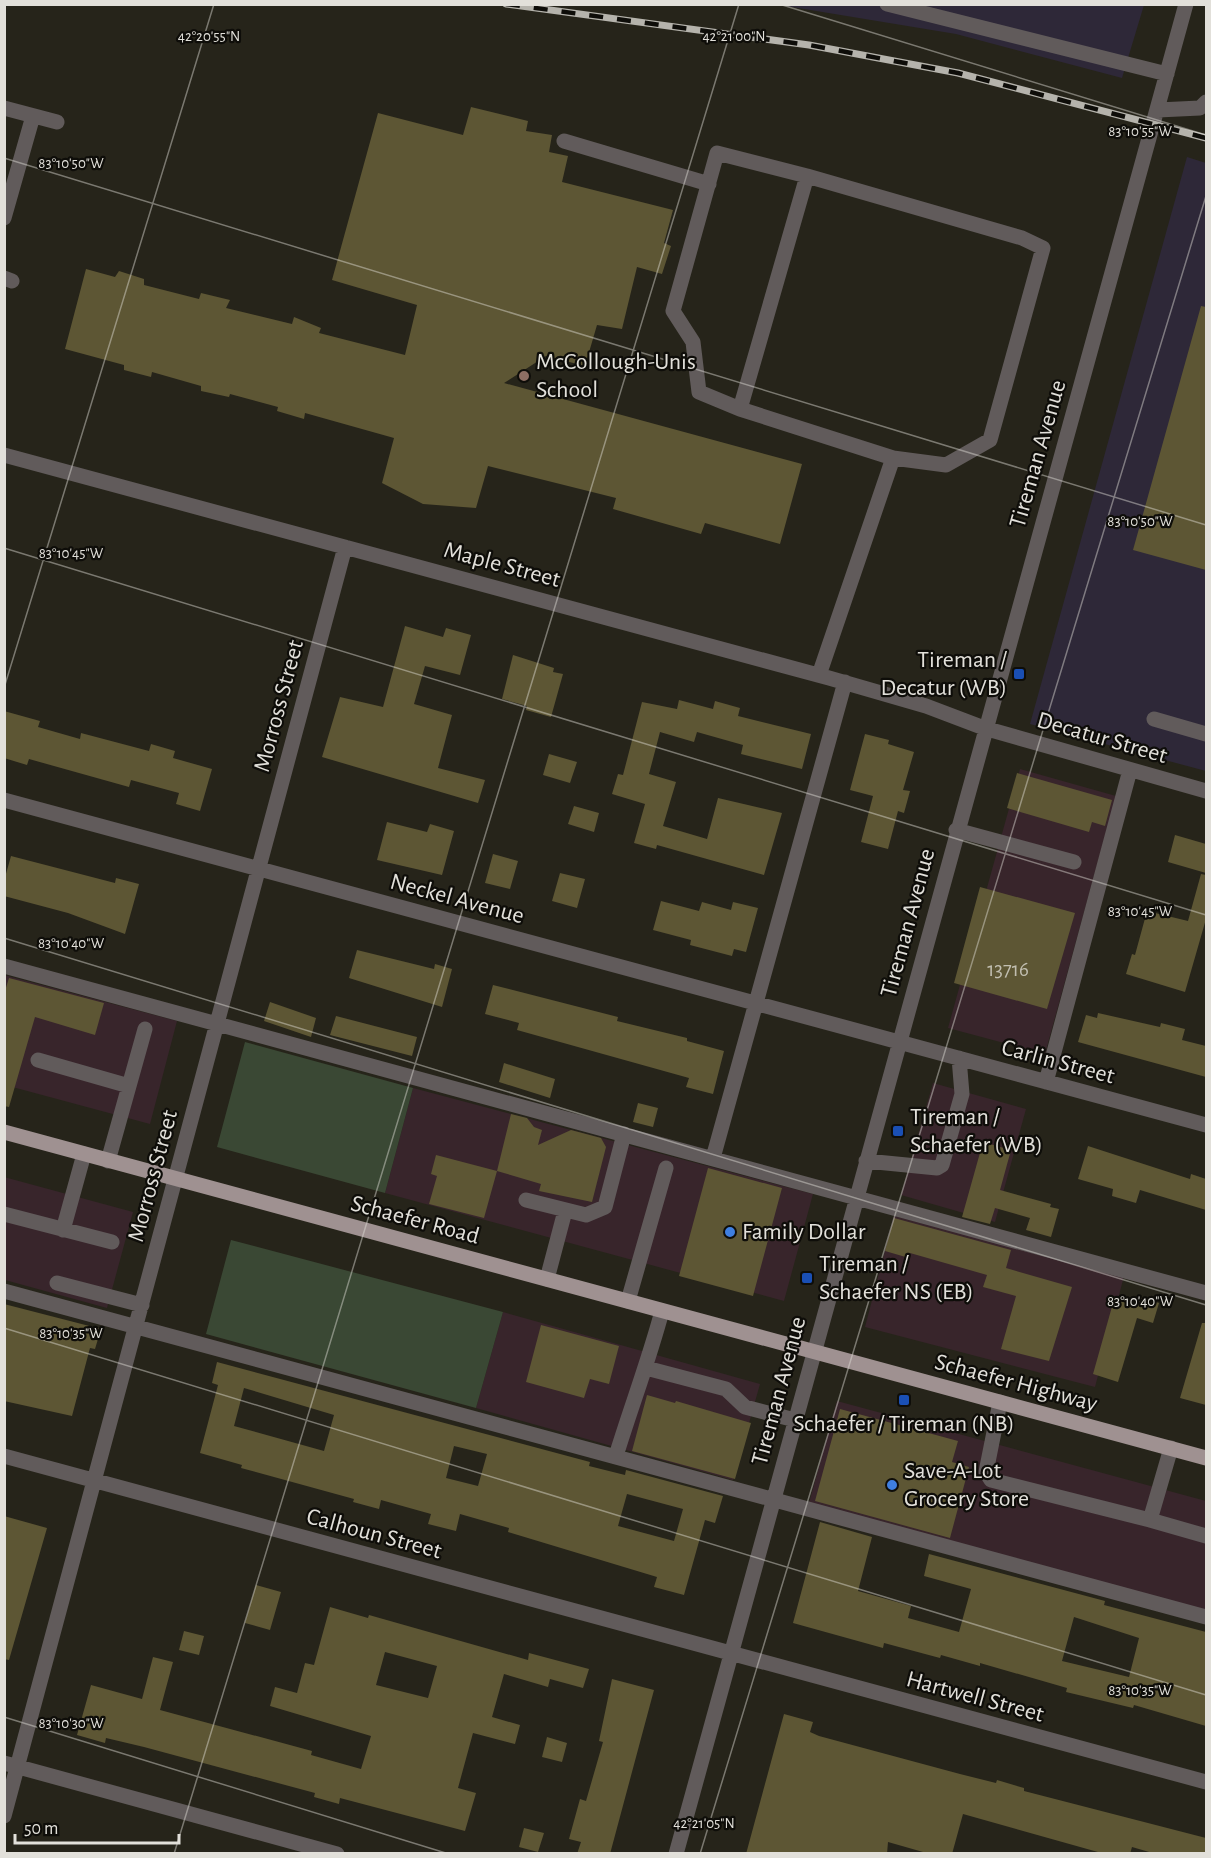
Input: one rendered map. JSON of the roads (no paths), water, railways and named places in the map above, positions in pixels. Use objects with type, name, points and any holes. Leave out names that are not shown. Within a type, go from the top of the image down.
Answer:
[{"type":"main road","name":"Schaefer Road","points":[[4,1132],[813,1352]]},
{"type":"main road","name":"Schaefer Highway","points":[[813,1352],[1206,1458]]},
{"type":"street","points":[[887,4],[1167,74]]},
{"type":"street","name":"Tireman Avenue","points":[[676,1854],[984,728],[1186,4]]},
{"type":"street","points":[[1158,110],[1200,108],[1206,102]]},
{"type":"street","points":[[4,108],[57,122]]},
{"type":"street","points":[[4,218],[11,172],[33,116]]},
{"type":"street","points":[[564,141],[709,184]]},
{"type":"street","points":[[717,153],[807,176],[1022,238],[1043,249],[990,440],[946,465],[893,458],[740,409],[699,392],[693,342],[673,311],[717,153]]},
{"type":"street","points":[[740,409],[807,176]]},
{"type":"street","name":"Maple Street","points":[[4,454],[845,682],[926,706],[984,728]]},
{"type":"street","points":[[819,675],[893,458]]},
{"type":"street","name":"Morross Street","points":[[4,1816],[11,1765],[94,1481],[345,547]]},
{"type":"street","points":[[713,1158],[845,682]]},
{"type":"street","points":[[1154,719],[1206,734]]},
{"type":"street","name":"Decatur Street","points":[[984,728],[1206,791]]},
{"type":"street","points":[[1046,1082],[1130,770]]},
{"type":"street","name":"Neckel Avenue","points":[[4,800],[898,1042]]},
{"type":"street","points":[[956,830],[1074,862]]},
{"type":"street","points":[[4,966],[1206,1293]]},
{"type":"street","points":[[108,1161],[145,1029]]},
{"type":"street","name":"Carlin Street","points":[[898,1042],[1206,1125]]},
{"type":"street","points":[[866,1161],[937,1168],[942,1165],[962,1094],[959,1058]]},
{"type":"street","points":[[38,1060],[129,1086]]},
{"type":"street","points":[[526,1200],[586,1215],[605,1207],[624,1134]]},
{"type":"street","points":[[63,1230],[84,1154]]},
{"type":"street","points":[[628,1301],[666,1168]]},
{"type":"street","points":[[547,1280],[565,1211]]},
{"type":"street","points":[[4,1214],[112,1242]]},
{"type":"street","points":[[57,1283],[142,1305]]},
{"type":"street","points":[[4,1291],[1206,1617]]},
{"type":"street","points":[[616,1456],[638,1383],[646,1368],[662,1311]]},
{"type":"street","points":[[646,1368],[726,1389],[737,1396],[746,1407],[795,1419]]},
{"type":"street","points":[[1000,1402],[986,1472],[991,1480],[1206,1536]]},
{"type":"street","points":[[1150,1520],[1171,1448]]},
{"type":"street","name":"Calhoun Street","points":[[4,1456],[731,1654]]},
{"type":"street","name":"Hartwell Street","points":[[731,1654],[1206,1782]]},
{"type":"street","points":[[11,1765],[337,1854]]},
{"type":"railway","points":[[506,4],[809,45],[958,73],[1206,138]]},
{"type":"place","name":"McCollough-Unis School","points":[[524,376]]},
{"type":"place","name":"Tireman / Decatur (WB)","points":[[1019,674]]},
{"type":"place","name":"Tireman / Schaefer (WB)","points":[[898,1131]]},
{"type":"place","name":"Family Dollar","points":[[730,1232]]},
{"type":"place","name":"Tireman / Schaefer NS (EB)","points":[[807,1278]]},
{"type":"place","name":"Schaefer / Tireman (NB)","points":[[904,1400]]},
{"type":"place","name":"Save-A-Lot Grocery Store","points":[[892,1485]]}]
